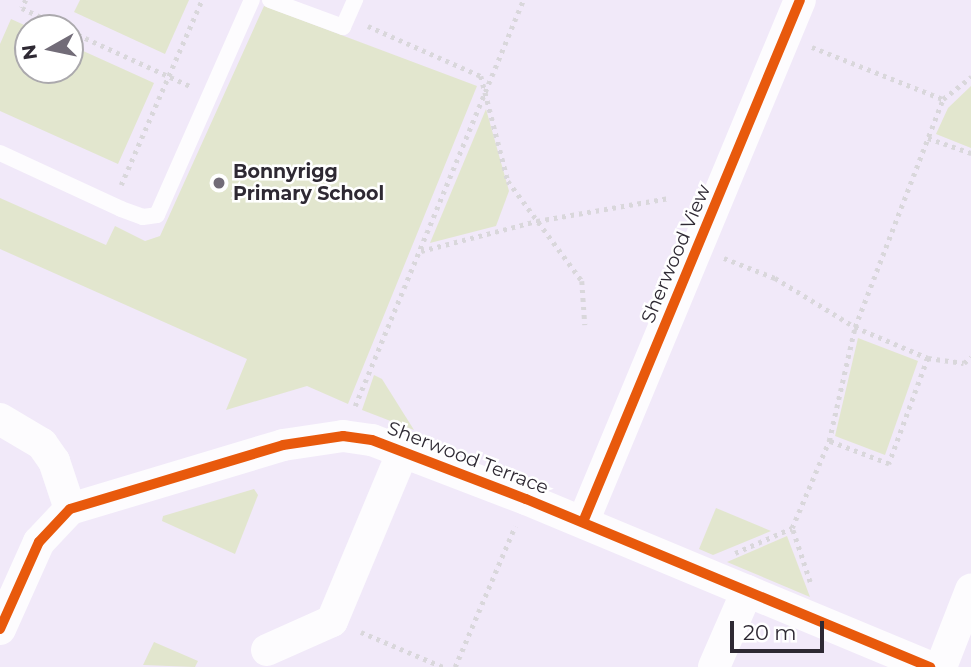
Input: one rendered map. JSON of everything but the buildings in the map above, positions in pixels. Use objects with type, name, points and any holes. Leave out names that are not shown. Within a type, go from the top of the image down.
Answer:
[{"type":"street","name":"Sherwood View","points":[[583,522],[800,0]]},
{"type":"street","points":[[0,419],[43,444],[54,461],[70,509],[39,542],[0,629]]},
{"type":"street","name":"Sherwood Terrace","points":[[70,509],[283,445],[343,436],[403,451],[526,499],[930,667]]},
{"type":"street","points":[[267,650],[332,621],[403,451]]},
{"type":"street","points":[[942,667],[971,590]]},
{"type":"street","points":[[714,667],[747,591]]},
{"type":"lane","points":[[0,153],[143,217],[157,215],[252,0]]},
{"type":"lane","points":[[270,0],[343,27],[355,0]]},
{"type":"path","points":[[26,0],[22,9],[33,14]]},
{"type":"path","points":[[113,205],[202,0]]},
{"type":"path","points":[[343,436],[523,0]]},
{"type":"path","points":[[348,17],[481,76],[508,181],[582,281],[585,325]]},
{"type":"path","points":[[785,36],[943,99]]},
{"type":"path","points":[[84,38],[209,95]]},
{"type":"path","points":[[824,622],[792,528],[829,441],[855,327],[943,99],[971,77]]},
{"type":"path","points":[[928,138],[971,153]]},
{"type":"path","points":[[420,251],[537,221],[669,198]]},
{"type":"path","points":[[698,247],[775,278],[855,327],[928,358],[964,363],[971,358]]},
{"type":"path","points":[[829,441],[889,464],[928,358]]},
{"type":"path","points":[[455,667],[526,499]]},
{"type":"path","points":[[695,570],[792,528]]},
{"type":"path","points":[[332,621],[443,667]]},
{"type":"green space","points":[[80,0],[189,0],[165,54],[84,17],[84,14],[74,12]]},
{"type":"green space","points":[[264,6],[477,86],[348,404],[307,386],[226,410],[247,359],[0,249],[0,198],[106,245],[115,226],[145,241],[160,236]]},
{"type":"green space","points":[[11,19],[14,20],[14,84],[84,84],[84,51],[154,83],[118,164],[0,111],[0,44]]},
{"type":"green space","points":[[971,86],[971,148],[936,134],[948,108]]},
{"type":"green space","points":[[486,109],[509,191],[496,226],[430,243]]},
{"type":"green space","points":[[858,338],[918,361],[885,455],[835,436]]},
{"type":"green space","points":[[374,375],[382,379],[414,430],[362,410]]},
{"type":"green space","points":[[254,489],[258,495],[235,554],[162,521],[163,516]]},
{"type":"green space","points":[[716,508],[771,531],[713,555],[699,549]]},
{"type":"green space","points":[[787,536],[810,597],[727,562]]},
{"type":"green space","points":[[154,642],[198,661],[195,667],[143,665]]},
{"type":"cycle path","points":[[583,522],[800,0]]},
{"type":"cycle path","points":[[0,629],[39,542],[70,509],[283,445],[343,436],[372,440],[526,499],[930,667]]},
{"type":"place","name":"Bonnyrigg Primary School","points":[[219,183]]}]
